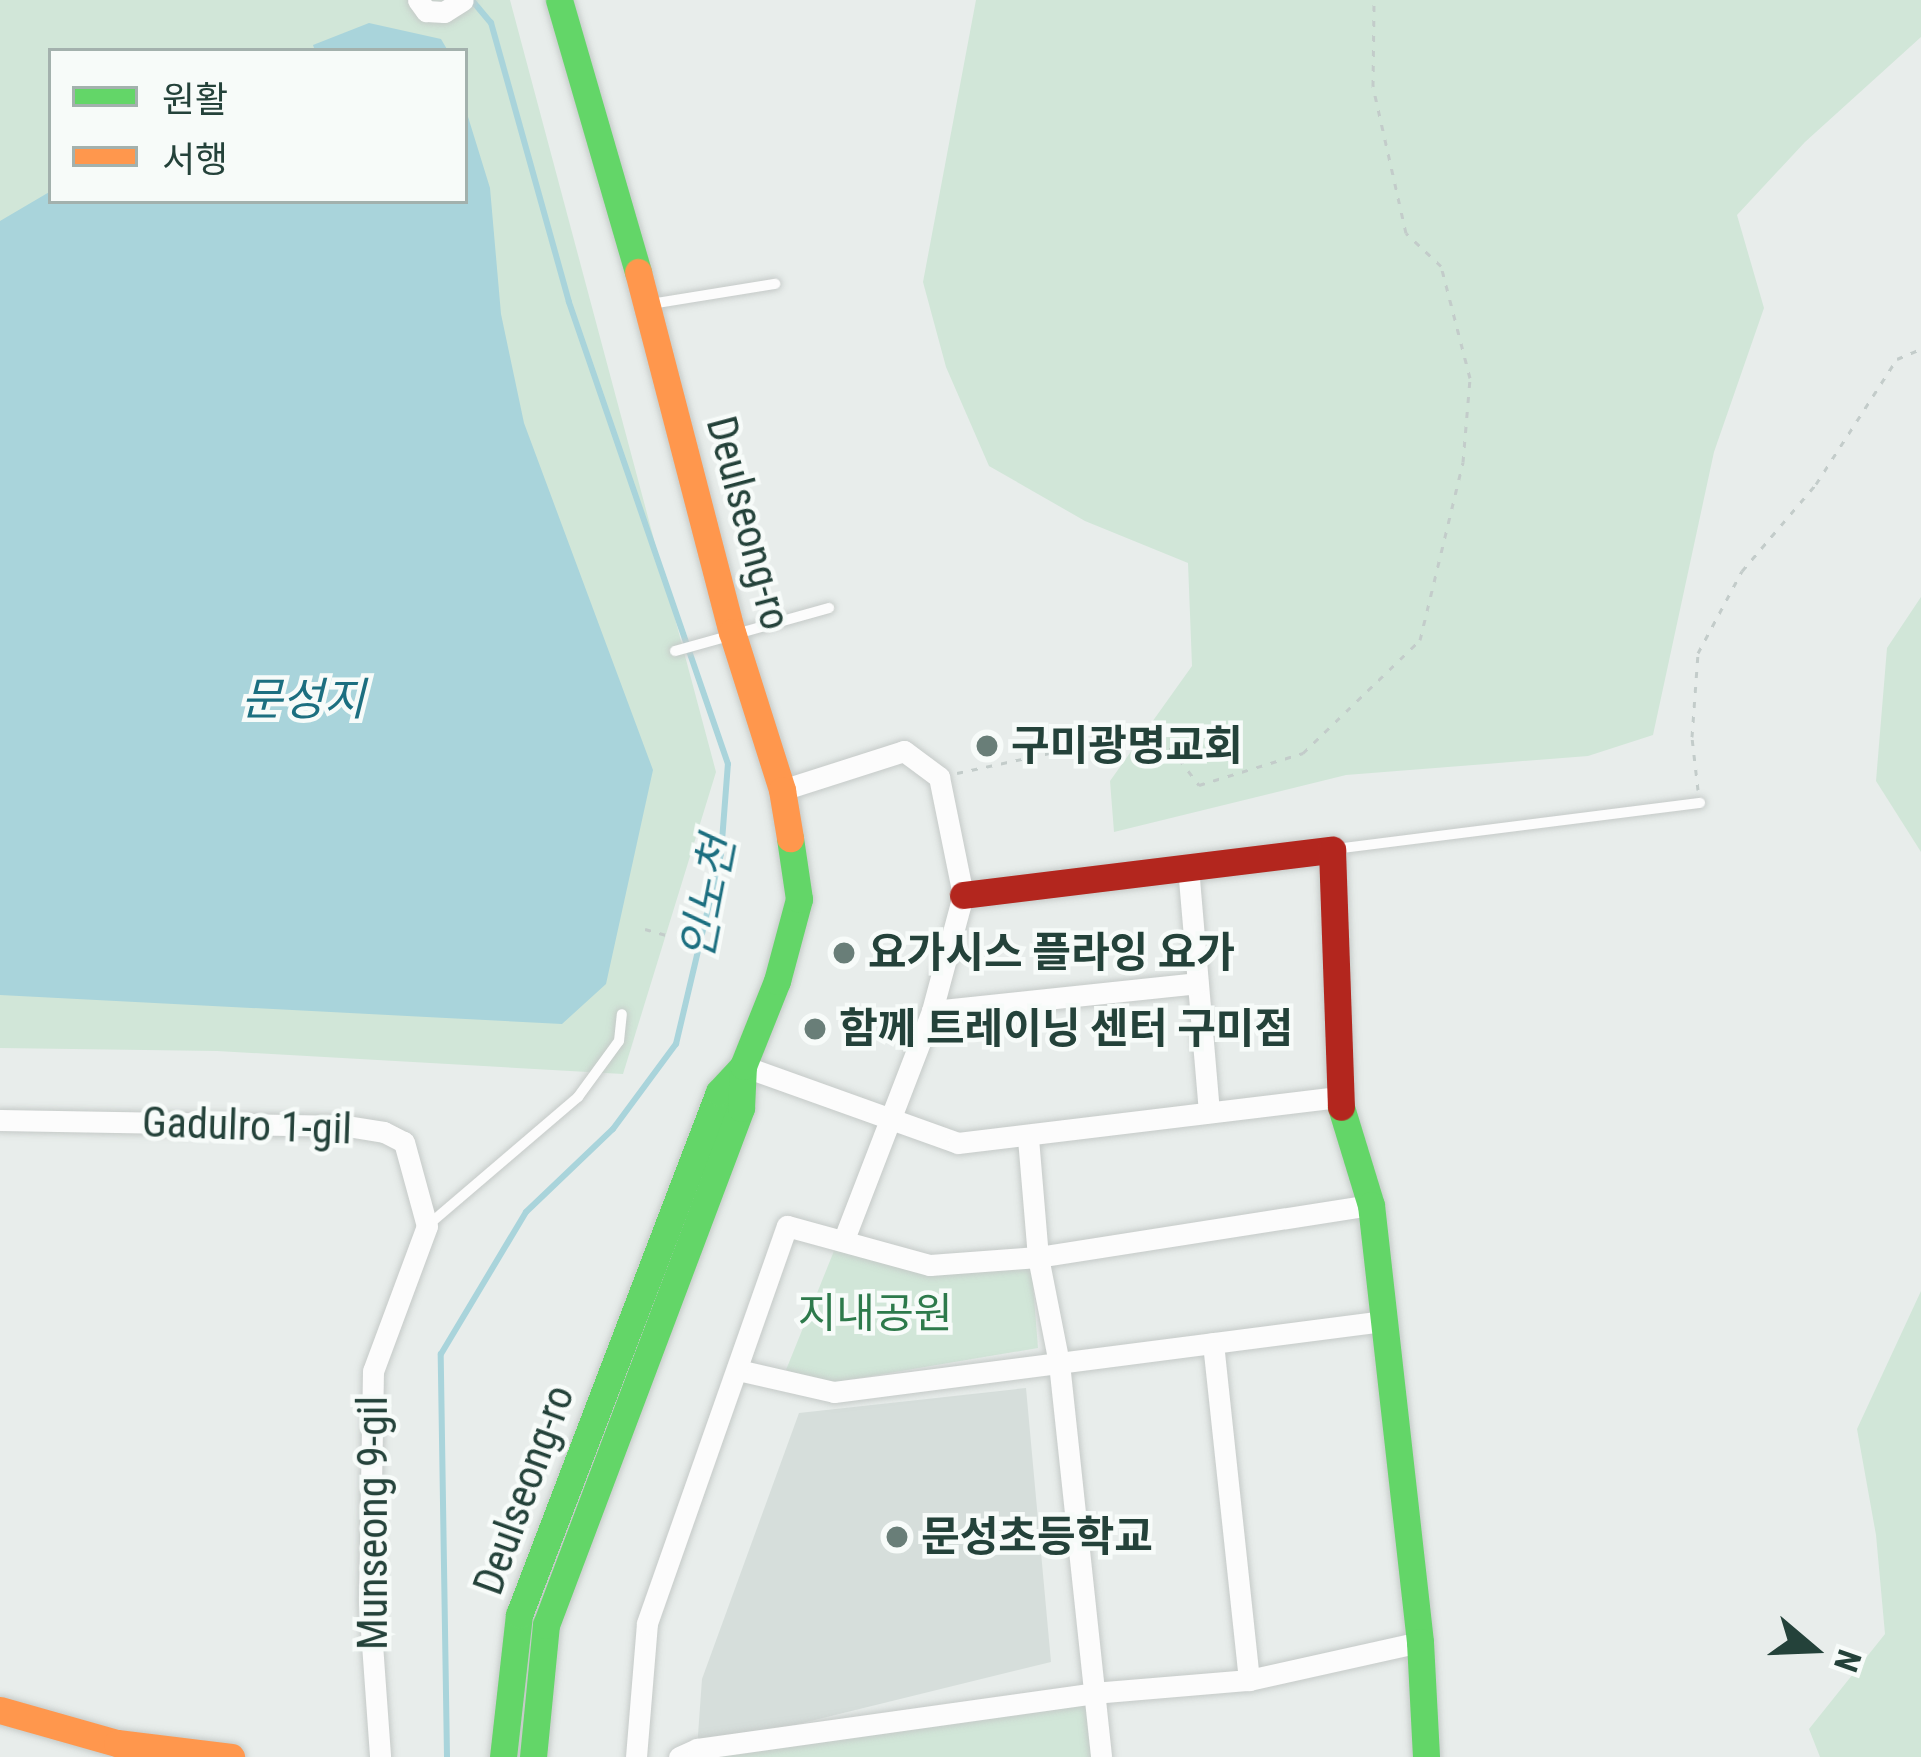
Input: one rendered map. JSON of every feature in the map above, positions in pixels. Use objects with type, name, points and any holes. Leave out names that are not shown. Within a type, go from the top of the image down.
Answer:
[{"type":"street","points":[[418,0],[426,11],[453,6]]},
{"type":"street","name":"Deulseong-ro","points":[[533,1757],[546,1625],[741,1108],[743,1066],[777,981],[799,899],[782,790],[718,636],[648,305],[559,0]]},
{"type":"street","points":[[782,790],[904,751],[939,777],[963,895],[932,1011],[844,1239]]},
{"type":"street","points":[[963,895],[1332,850],[1338,1097],[1371,1205],[1420,1642],[1426,1757]]},
{"type":"street","points":[[1188,867],[1209,1112]]},
{"type":"street","points":[[932,1011],[1198,982]]},
{"type":"street","points":[[743,1066],[958,1143],[1338,1097]]},
{"type":"street","name":"Deulseong-ro","points":[[502,1757],[519,1615],[719,1092],[743,1066]]},
{"type":"street","name":"Gadulro 1-gil","points":[[0,1120],[347,1126],[384,1132],[404,1142],[427,1226]]},
{"type":"street","points":[[1028,1138],[1037,1257],[1059,1363],[1101,1757]]},
{"type":"street","points":[[636,1757],[647,1623],[787,1226],[930,1265],[1037,1257],[1371,1205]]},
{"type":"street","name":"Munseong 9-gil","points":[[380,1757],[369,1602],[373,1370],[427,1226]]},
{"type":"street","points":[[737,1370],[834,1392],[1384,1322]]},
{"type":"street","points":[[1213,1343],[1249,1680]]},
{"type":"street","points":[[679,1757],[697,1749],[1093,1693],[1249,1680],[1420,1642]]},
{"type":"street","points":[[0,1710],[92,1751]]},
{"type":"street","points":[[0,1731],[92,1751],[231,1757]]},
{"type":"street","points":[[502,1757],[533,1757]]},
{"type":"lane","points":[[648,305],[775,284]]},
{"type":"lane","points":[[675,651],[829,608]]},
{"type":"lane","points":[[1332,850],[1700,803]]},
{"type":"lane","points":[[427,1226],[578,1097],[619,1041],[622,1014]]},
{"type":"path","points":[[939,777],[1068,748],[1169,747],[1198,785],[1303,753],[1420,640],[1463,462],[1470,377],[1441,266],[1406,233],[1372,86],[1374,0]]},
{"type":"path","points":[[1700,803],[1692,737],[1698,652],[1742,571],[1816,484],[1897,358],[1921,349]]},
{"type":"path","points":[[645,929],[666,935]]},
{"type":"shaded area","name":"문성초등학교","points":[[1026,1388],[1051,1662],[697,1749],[702,1679],[799,1413]]},
{"type":"green space","name":"문성지","points":[[0,0],[510,0],[716,772],[623,1074],[217,1051],[0,1048]]},
{"type":"green space","points":[[976,0],[1921,0],[1921,37],[1805,142],[1737,215],[1764,308],[1714,452],[1653,735],[1588,756],[1346,775],[1114,832],[1110,781],[1192,666],[1188,563],[1085,521],[989,466],[946,367],[923,282]]},
{"type":"green space","points":[[1921,597],[1921,852],[1876,781],[1887,648]]},
{"type":"green space","name":"지내공원","points":[[838,1241],[930,1268],[1031,1259],[1038,1348],[824,1384],[786,1370]]},
{"type":"green space","points":[[1921,1291],[1921,1757],[1820,1757],[1809,1729],[1885,1634],[1876,1535],[1857,1429]]},
{"type":"green space","points":[[1093,1693],[1098,1757],[693,1757]]},
{"type":"water","points":[[369,23],[441,39],[446,48],[314,48]]},
{"type":"water","name":"문성지","points":[[468,117],[490,188],[501,314],[524,423],[653,770],[606,984],[562,1024],[0,995],[0,221],[48,193],[48,204],[468,204]]},
{"type":"waterway","name":"인노천","points":[[447,1757],[441,1354],[526,1212],[613,1129],[676,1044],[721,854],[728,764],[569,302],[491,23],[472,0]]},
{"type":"traffic: fast","points":[[559,0],[638,272]]},
{"type":"traffic: fast","points":[[533,1757],[546,1625],[741,1108],[743,1066],[777,981],[799,899],[790,838]]},
{"type":"traffic: fast","points":[[503,1757],[519,1615],[719,1092],[743,1066]]},
{"type":"traffic: fast","points":[[1341,1107],[1371,1205],[1420,1642],[1426,1757]]},
{"type":"traffic: slow","points":[[638,272],[732,632],[782,790],[790,838]]},
{"type":"traffic: slow","points":[[0,1710],[117,1743],[231,1757]]},
{"type":"traffic: jam","points":[[963,895],[1332,850],[1341,1107]]},
{"type":"place","name":"구미광명교회","points":[[987,746]]},
{"type":"place","name":"요가시스 플라잉 요가","points":[[844,953]]},
{"type":"place","name":"함께 트레이닝 센터 구미점","points":[[815,1029]]},
{"type":"place","name":"문성초등학교","points":[[897,1537]]}]
